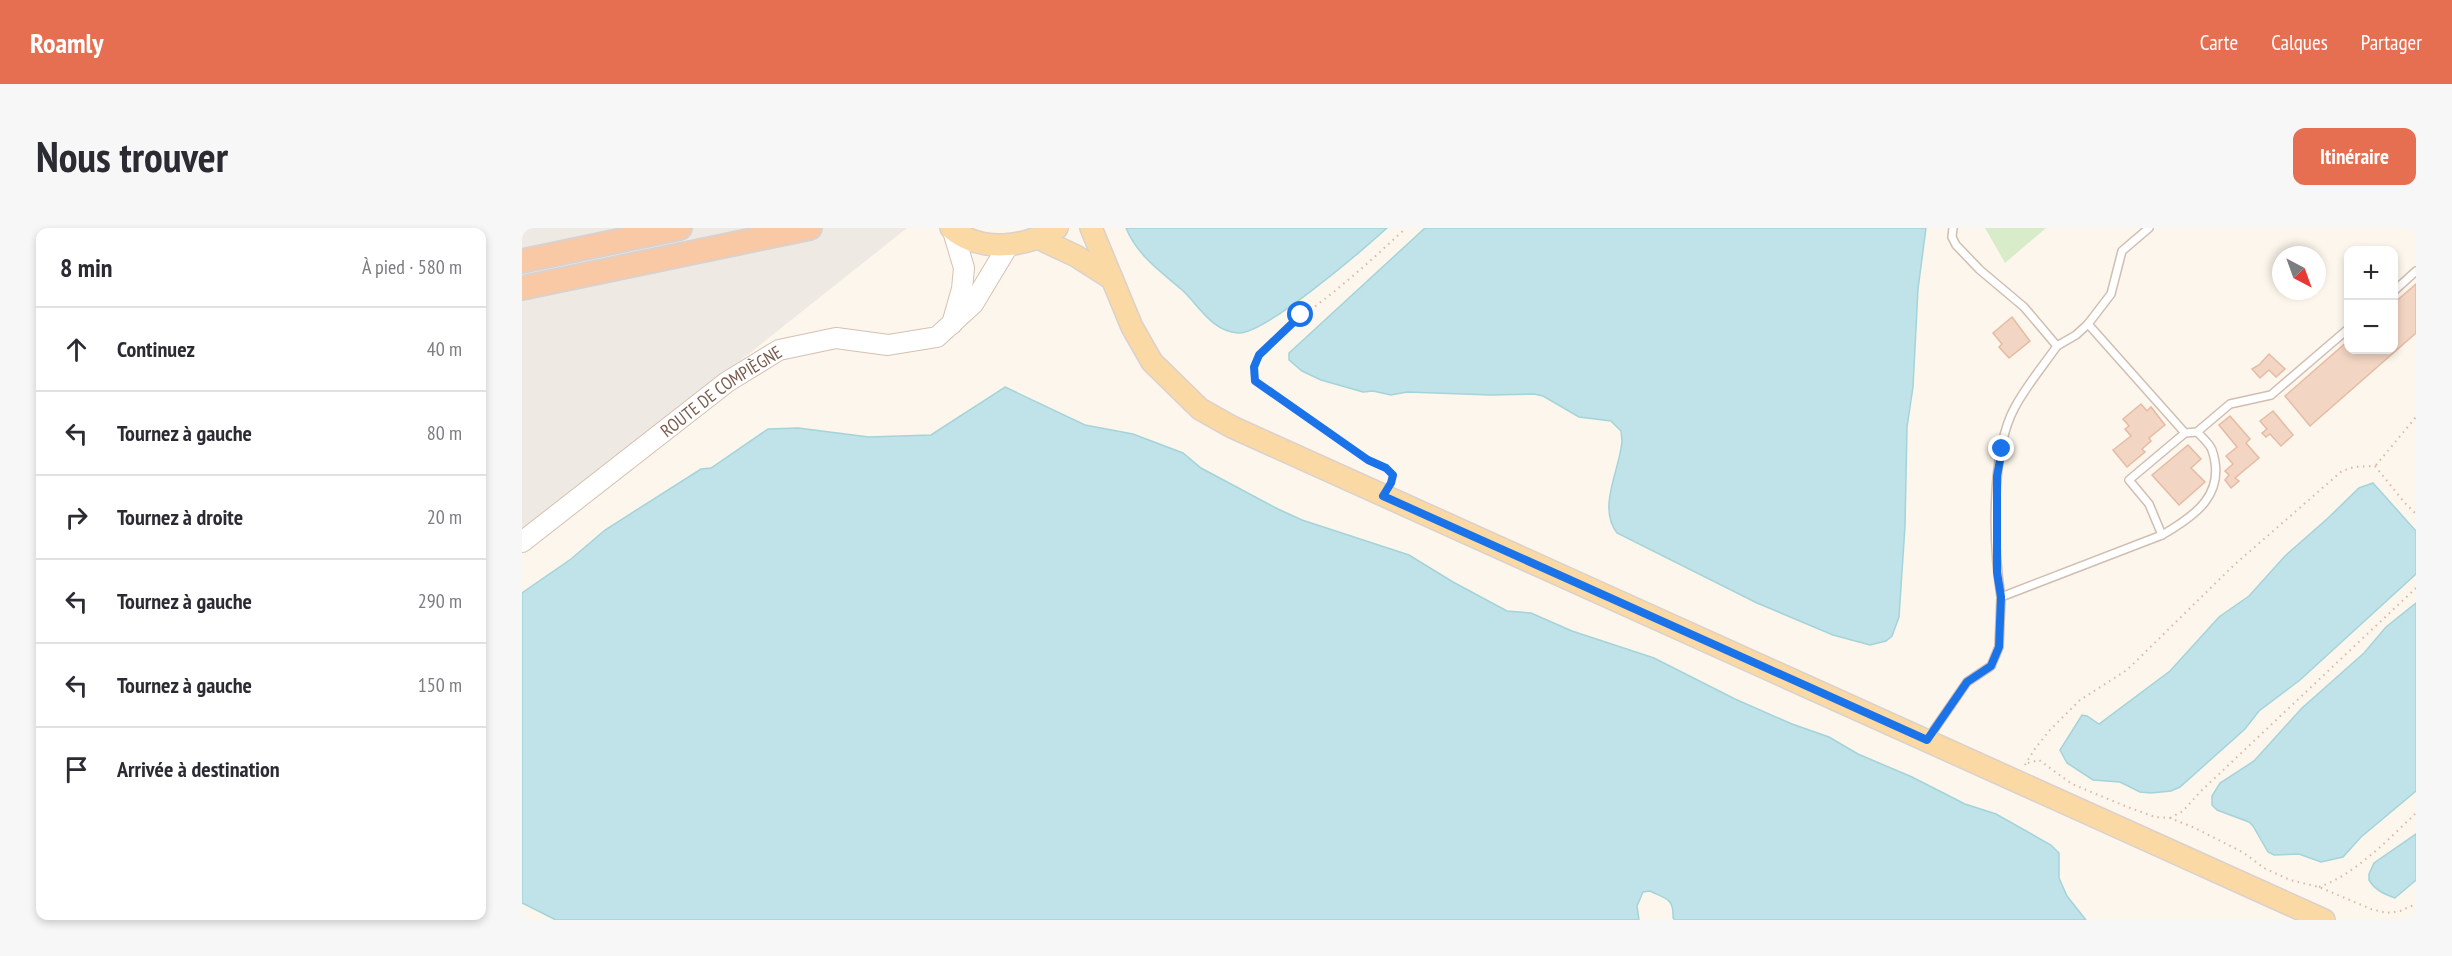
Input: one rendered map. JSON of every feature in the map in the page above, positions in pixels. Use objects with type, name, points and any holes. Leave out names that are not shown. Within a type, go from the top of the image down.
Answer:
[{"type":"highway","points":[[522,261],[680,228]]},
{"type":"highway","points":[[522,288],[810,228]]},
{"type":"main road","points":[[1091,228],[1132,327],[1152,362],[1200,409],[1232,427],[2324,920]]},
{"type":"main road","points":[[952,229],[977,242],[1008,246],[1049,233],[1076,256],[1112,279]]},
{"type":"main road","points":[[952,229],[964,268],[962,290],[952,324]]},
{"type":"main road","name":"ROUTE DE COMPIÈGNE","points":[[522,542],[726,382],[779,350],[836,338],[888,345],[937,337],[973,304],[1008,246]]},
{"type":"lane","points":[[1953,228],[1952,237],[1956,245],[1980,270],[2024,307],[2057,345]]},
{"type":"lane","points":[[1927,740],[1967,682],[1991,666],[1999,647],[2001,597],[1997,572],[1997,476],[2002,449],[2015,407],[2057,345],[2076,335],[2088,324],[2111,294],[2122,251],[2149,228]]},
{"type":"lane","points":[[2398,287],[2416,271]]},
{"type":"lane","points":[[2088,324],[2185,433]]},
{"type":"lane","points":[[2162,536],[2149,504],[2129,480],[2185,433],[2197,432],[2230,404],[2271,395],[2344,333]]},
{"type":"lane","points":[[2001,597],[2162,536],[2185,523],[2203,506],[2213,492],[2215,476],[2212,449],[2197,432]]},
{"type":"path","points":[[1383,496],[1393,475],[1386,468],[1368,460],[1255,381],[1254,367],[1259,355],[1301,315],[1323,301],[1362,269],[1406,228]]},
{"type":"path","points":[[2375,466],[2416,417]]},
{"type":"path","points":[[2375,466],[2354,466],[2342,471],[2313,494],[2233,566],[2127,670],[2080,700],[2049,731],[2034,750],[2028,763],[2039,760],[2072,784],[2156,817],[2170,818],[2220,839],[2264,868],[2290,880],[2319,887],[2371,909],[2387,913],[2400,911],[2416,904]]},
{"type":"path","points":[[2375,466],[2416,514]]},
{"type":"path","points":[[2170,818],[2183,810],[2201,790],[2416,588]]},
{"type":"path","points":[[2319,887],[2335,881],[2350,871],[2416,813]]},
{"type":"shaded area","points":[[522,228],[907,228],[522,534]]},
{"type":"green space","points":[[1985,228],[2046,228],[2005,263]]},
{"type":"water","points":[[1126,228],[1387,228],[1337,271],[1269,321],[1251,330],[1238,333],[1220,328],[1206,316],[1143,254]]},
{"type":"water","points":[[1425,228],[1926,228],[1918,289],[1913,387],[1907,427],[1905,526],[1899,617],[1892,636],[1886,641],[1870,645],[1833,635],[1757,603],[1617,533],[1611,523],[1609,500],[1622,441],[1621,431],[1611,421],[1579,417],[1543,396],[1534,394],[1407,392],[1391,395],[1373,391],[1363,392],[1321,380],[1302,371],[1289,360],[1289,353]]},
{"type":"water","points":[[1005,387],[1085,425],[1133,434],[1183,453],[1201,468],[1302,520],[1409,555],[1507,611],[1531,613],[1572,631],[1654,658],[1735,699],[1792,724],[1829,737],[1858,754],[1912,777],[1965,804],[1996,814],[2051,845],[2059,853],[2059,878],[2067,896],[2086,920],[1675,920],[1668,900],[1650,891],[1643,892],[1637,906],[1639,920],[556,920],[522,903],[522,593],[571,559],[605,530],[701,469],[711,468],[768,429],[798,428],[869,437],[931,435]]},
{"type":"water","points":[[2373,483],[2416,531],[2416,574],[2300,680],[2259,711],[2245,729],[2180,787],[2171,791],[2140,792],[2120,782],[2093,780],[2067,763],[2060,750],[2082,715],[2099,724],[2170,671],[2219,617],[2249,596],[2285,556],[2359,488]]},
{"type":"water","points":[[2416,603],[2416,791],[2361,837],[2343,857],[2321,862],[2299,854],[2274,855],[2268,852],[2249,822],[2217,810],[2212,805],[2212,796],[2220,783],[2254,761],[2302,708],[2364,653],[2386,627]]},
{"type":"water","points":[[2416,834],[2416,880],[2395,898],[2380,891],[2369,880],[2374,863]]},
{"type":"building","points":[[2416,284],[2416,333],[2398,349],[2398,300]]},
{"type":"building","points":[[2012,317],[2030,341],[2009,358],[1999,347],[2002,344],[1993,333]]},
{"type":"building","points":[[2344,344],[2344,354],[2392,354],[2310,426],[2285,396]]},
{"type":"building","points":[[2269,354],[2285,369],[2276,377],[2269,370],[2260,378],[2252,369]]},
{"type":"building","points":[[2141,404],[2147,411],[2151,407],[2165,425],[2149,438],[2151,441],[2142,449],[2145,452],[2127,467],[2113,450],[2131,436],[2125,429],[2129,426],[2123,419]]},
{"type":"building","points":[[2273,411],[2293,435],[2281,446],[2270,434],[2266,437],[2262,433],[2267,429],[2260,421]]},
{"type":"building","points":[[2230,416],[2250,439],[2246,443],[2259,458],[2235,478],[2239,481],[2231,488],[2225,480],[2229,475],[2225,471],[2233,464],[2226,456],[2237,447],[2219,425]]},
{"type":"building","points":[[2188,445],[2201,459],[2191,468],[2205,482],[2179,505],[2152,475]]},
{"type":"route","points":[[1301,315],[1259,355],[1254,367],[1255,381],[1368,460],[1386,468],[1393,475],[1383,496],[1927,740],[1967,682],[1991,666],[1999,647],[2001,597],[1997,572],[1997,476],[2002,449]]}]
